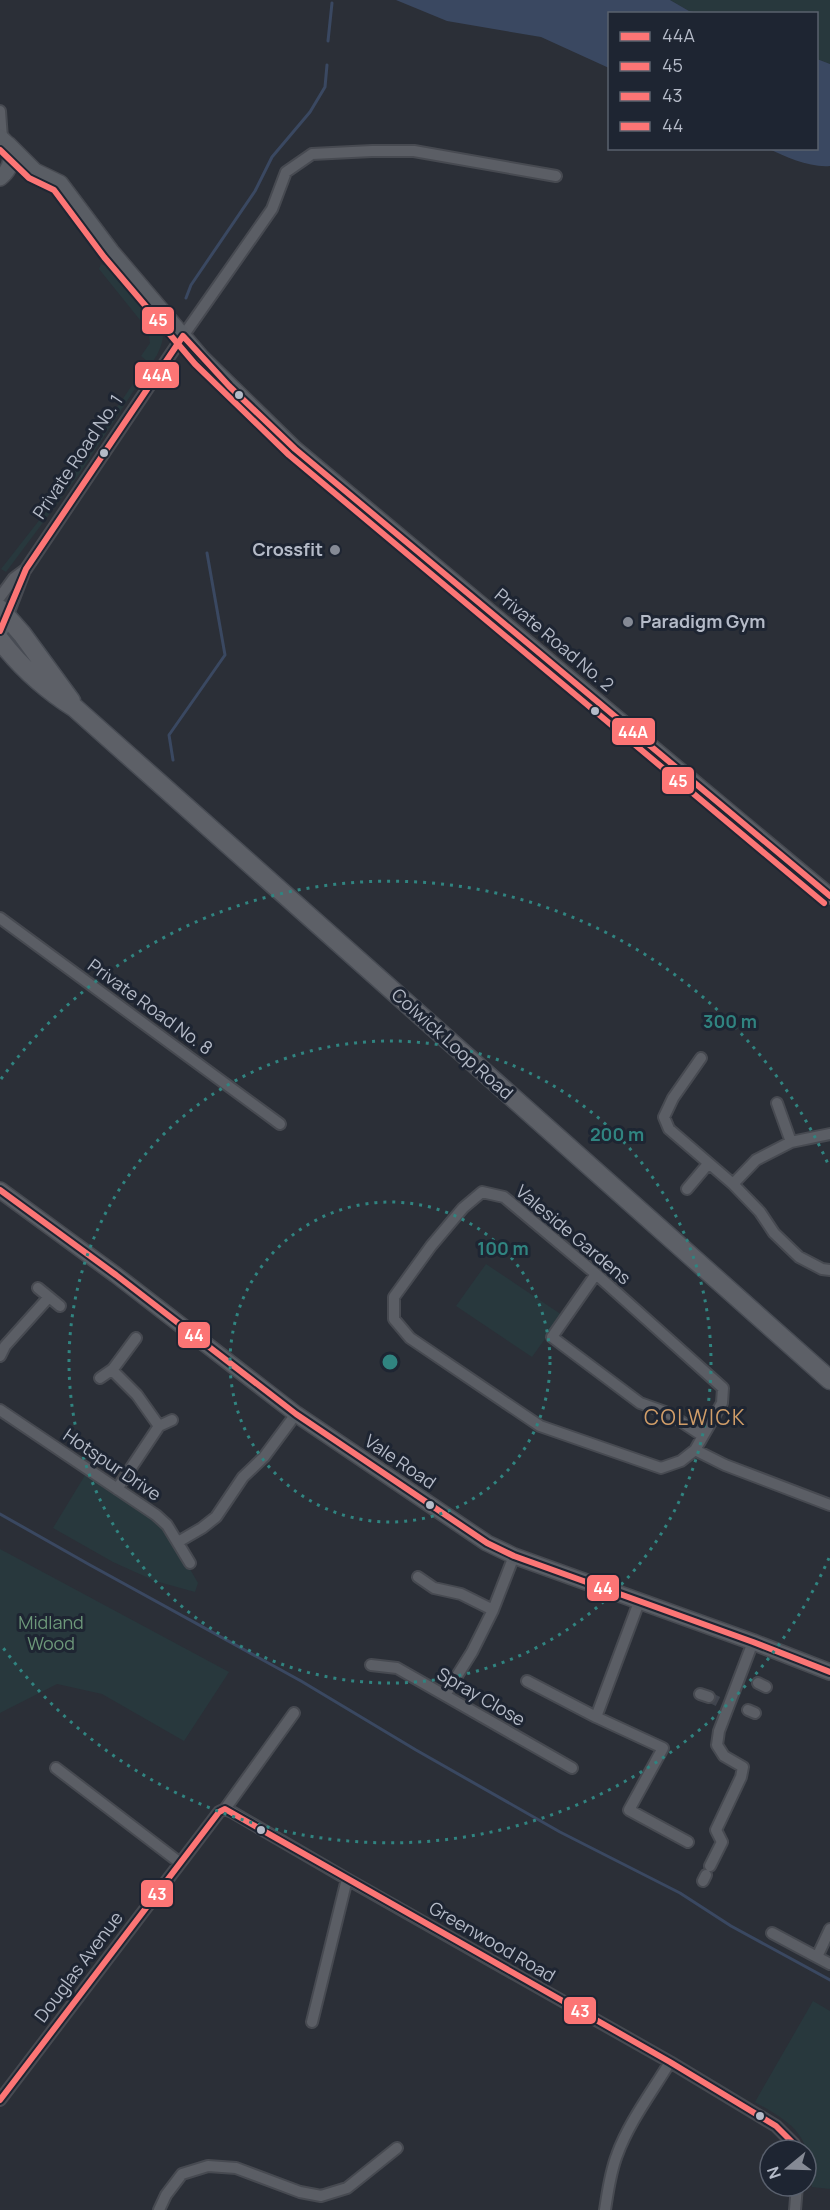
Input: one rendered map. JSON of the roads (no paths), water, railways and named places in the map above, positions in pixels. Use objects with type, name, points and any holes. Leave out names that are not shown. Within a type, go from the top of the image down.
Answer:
[{"type":"main road","name":"Colwick Loop Road","points":[[2,619],[22,634],[75,708]]},
{"type":"main road","name":"Colwick Loop Road","points":[[0,640],[13,657],[44,688],[75,708],[830,1380]]},
{"type":"street","points":[[0,111],[3,140],[11,161],[4,173]]},
{"type":"street","points":[[3,140],[35,171]]},
{"type":"street","points":[[183,336],[272,209],[286,172],[312,154],[372,151],[414,152],[556,176]]},
{"type":"street","points":[[4,173],[35,171]]},
{"type":"street","name":"Private Road No. 2","points":[[35,171],[60,183],[111,251],[183,336],[229,386],[295,449],[830,896]]},
{"type":"street","name":"Private Road No. 1","points":[[2,619],[26,569],[183,336]]},
{"type":"street","name":"Private Road No. 1","points":[[0,597],[14,578],[26,569]]},
{"type":"street","name":"Private Road No. 8","points":[[0,918],[280,1124]]},
{"type":"street","points":[[701,1058],[673,1098],[664,1117],[669,1129],[733,1184],[760,1212],[774,1233],[799,1257],[822,1269],[830,1270]]},
{"type":"street","points":[[777,1103],[791,1142]]},
{"type":"street","points":[[733,1184],[756,1160],[791,1142],[830,1134]]},
{"type":"street","points":[[687,1189],[708,1164]]},
{"type":"street","name":"Vale Road","points":[[0,1190],[116,1275],[296,1414],[471,1533],[514,1556],[830,1672]]},
{"type":"street","name":"Valeside Gardens","points":[[482,1192],[504,1197],[596,1274],[723,1388],[723,1404],[703,1436],[695,1450],[681,1461],[661,1468],[540,1426],[410,1338],[394,1319],[394,1297],[431,1246],[457,1215],[482,1192]]},
{"type":"street","points":[[596,1274],[552,1337],[640,1403],[668,1413],[703,1436]]},
{"type":"street","points":[[38,1288],[60,1306]]},
{"type":"street","points":[[0,1356],[5,1346],[49,1297]]},
{"type":"street","points":[[100,1378],[112,1370],[136,1338]]},
{"type":"street","points":[[112,1370],[137,1395],[159,1426]]},
{"type":"street","name":"Hotspur Drive","points":[[0,1410],[156,1515],[167,1525],[189,1563]]},
{"type":"street","points":[[178,1542],[216,1517],[243,1477],[264,1457],[296,1414]]},
{"type":"street","points":[[117,1489],[159,1426],[172,1420]]},
{"type":"street","points":[[695,1450],[725,1465],[830,1505]]},
{"type":"street","points":[[445,1695],[472,1652],[493,1610],[514,1556]]},
{"type":"street","points":[[418,1577],[434,1588],[461,1594],[493,1610]]},
{"type":"street","points":[[596,1717],[639,1602]]},
{"type":"street","points":[[706,1874],[722,1842],[716,1830],[741,1777],[743,1767],[724,1755],[717,1745],[719,1731],[728,1704],[753,1681],[753,1642]]},
{"type":"street","name":"Spray Close","points":[[371,1665],[397,1668],[572,1768]]},
{"type":"street","points":[[527,1681],[596,1717],[663,1748],[629,1809],[688,1842]]},
{"type":"street","name":"Douglas Avenue","points":[[0,2100],[179,1862],[219,1812],[225,1809],[294,1713]]},
{"type":"street","points":[[56,1768],[179,1862]]},
{"type":"street","name":"Greenwood Road","points":[[225,1809],[670,2062],[776,2126],[788,2138]]},
{"type":"street","points":[[312,2022],[347,1879]]},
{"type":"street","points":[[818,1957],[830,1929]]},
{"type":"street","points":[[772,1933],[830,1964]]},
{"type":"street","points":[[605,2210],[608,2183],[617,2154],[670,2062]]},
{"type":"street","points":[[159,2210],[166,2195],[182,2174],[208,2166],[236,2168],[300,2192],[321,2196],[347,2188],[397,2148]]},
{"type":"water","points":[[396,0],[670,0],[694,12],[608,12],[608,68],[541,37],[447,21]]},
{"type":"water","points":[[818,59],[830,64],[830,166],[807,164],[771,150],[818,150]]},
{"type":"waterway","points":[[328,41],[332,3]]},
{"type":"waterway","points":[[186,298],[191,285],[255,191],[272,157],[310,112],[325,87],[327,65]]},
{"type":"waterway","points":[[173,760],[169,735],[225,655],[207,553]]},
{"type":"waterway","points":[[0,1514],[301,1681],[560,1832],[680,1893],[731,1926],[830,1980]]},
{"type":"tunnel","points":[[709,1697],[719,1702]]},
{"type":"place","name":"Crossfit","points":[[335,550]]},
{"type":"place","name":"Paradigm Gym","points":[[628,622]]},
{"type":"district","name":"COLWICK","points":[[695,1418]]},
{"type":"park label","name":"Midland Wood","points":[[51,1633]]}]
